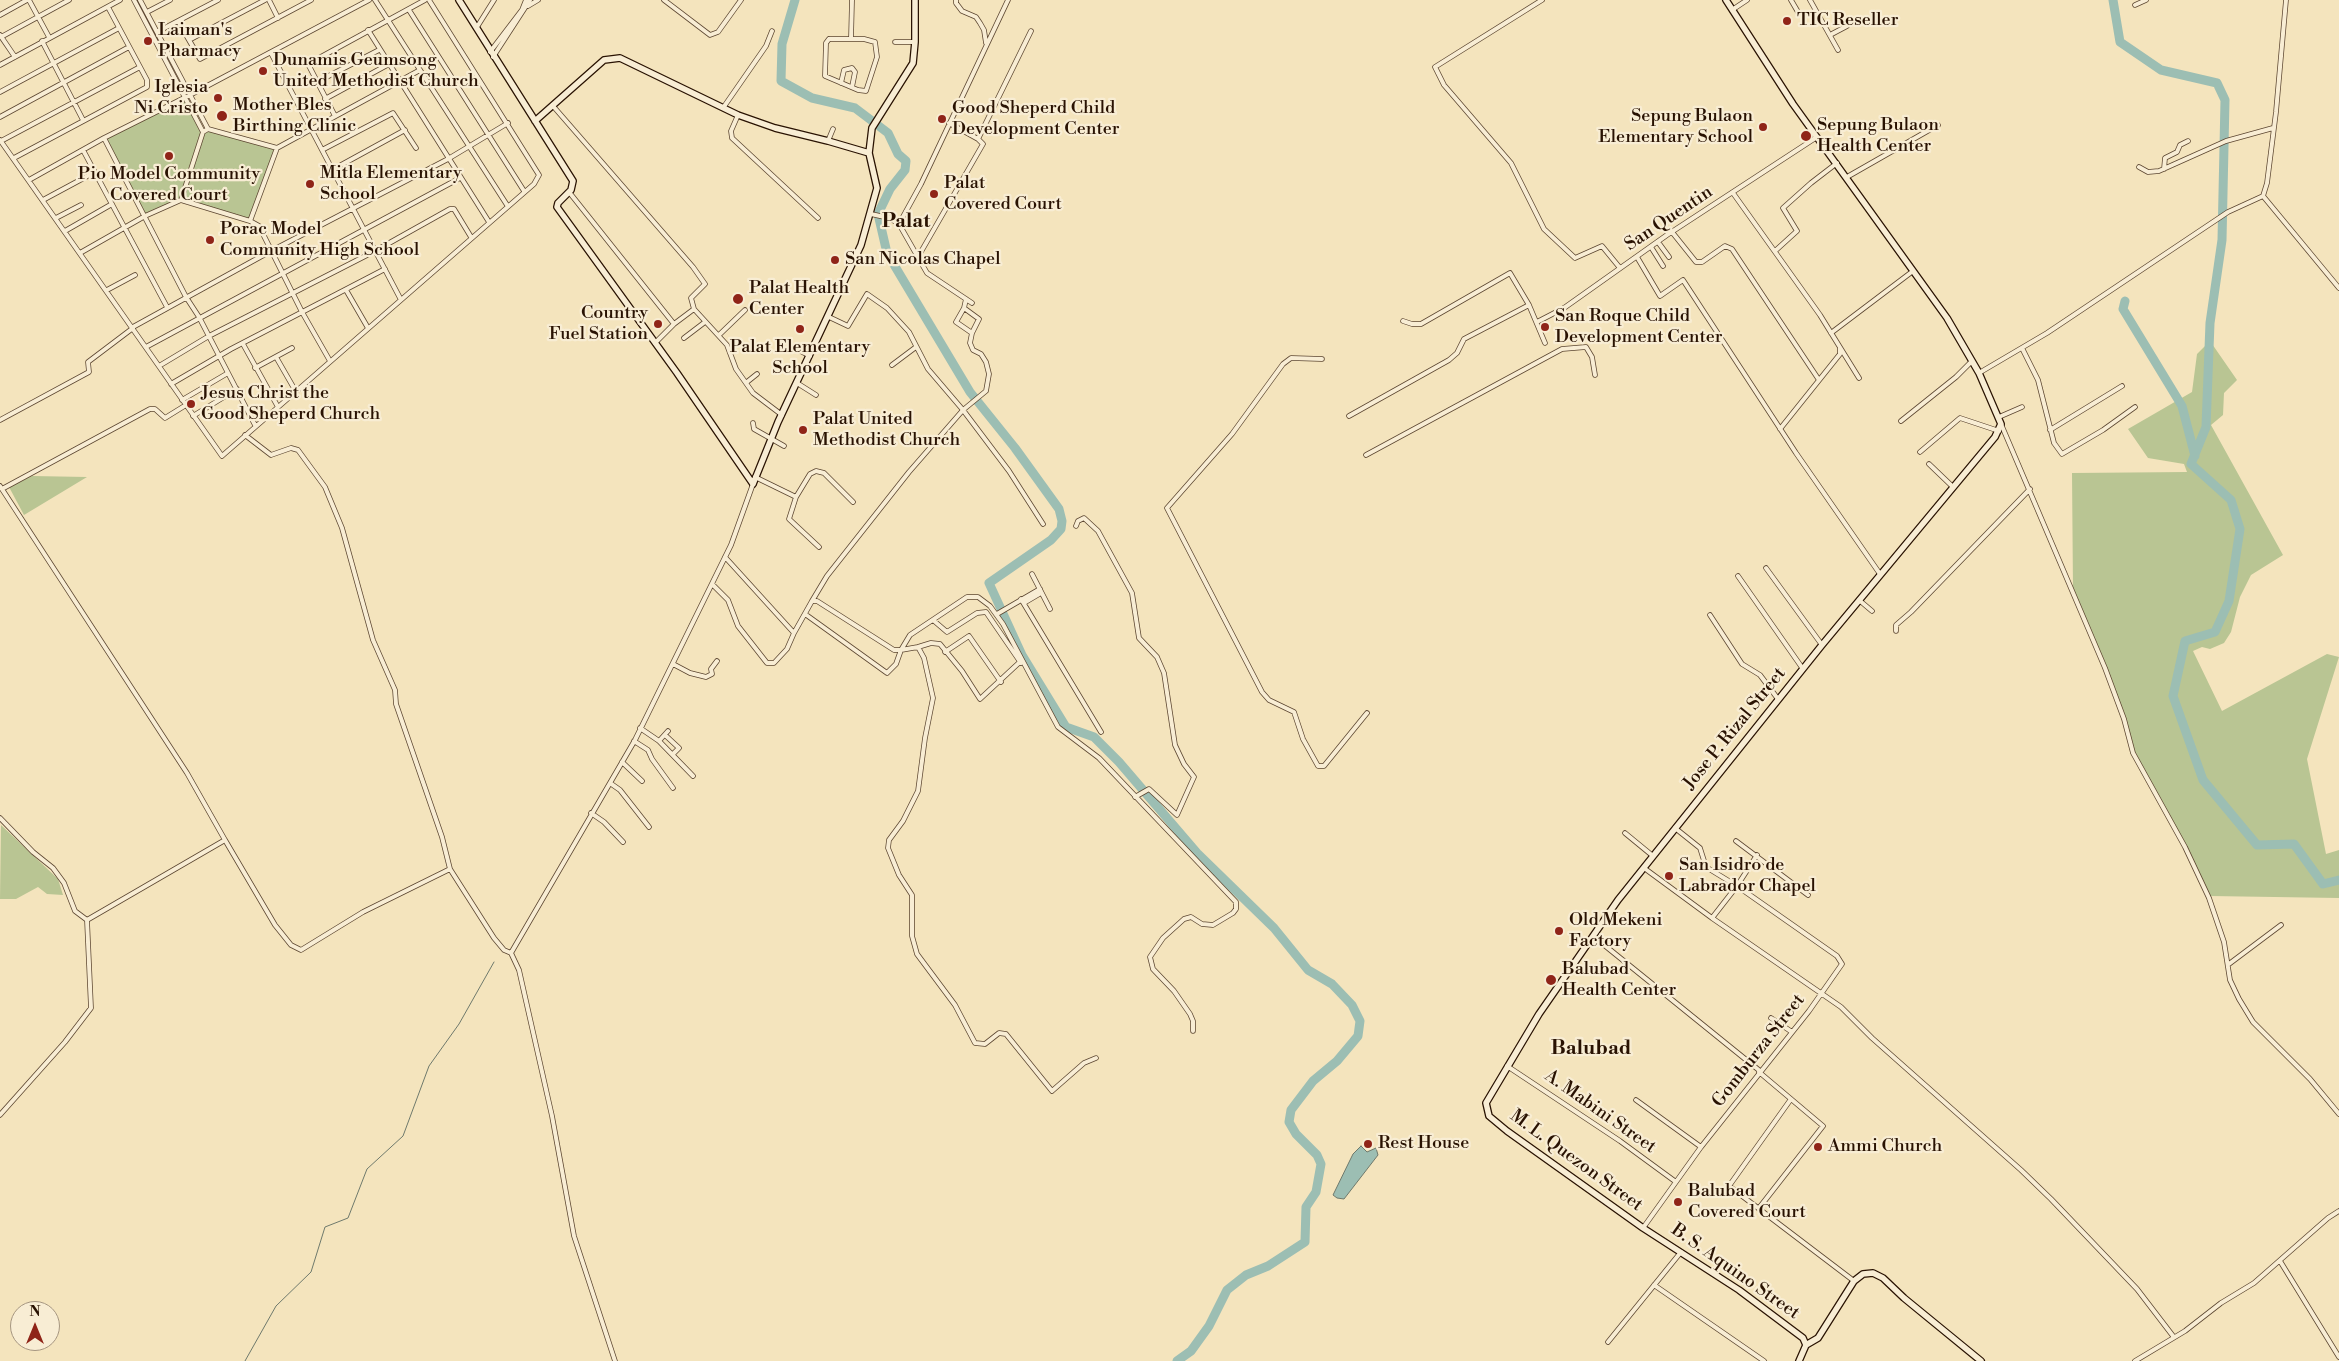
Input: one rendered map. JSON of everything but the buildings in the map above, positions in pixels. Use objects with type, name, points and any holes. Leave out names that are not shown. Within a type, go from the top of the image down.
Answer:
[{"type":"street","points":[[0,15],[28,0],[49,37]]},
{"type":"street","points":[[15,57],[0,36],[69,0]]},
{"type":"street","points":[[0,65],[120,0]]},
{"type":"street","points":[[134,0],[208,129],[276,148]]},
{"type":"street","points":[[140,0],[188,96],[203,132]]},
{"type":"street","points":[[146,12],[170,0]]},
{"type":"street","points":[[157,32],[218,0]]},
{"type":"street","points":[[189,40],[267,0],[278,18]]},
{"type":"street","points":[[178,21],[200,60],[311,0]]},
{"type":"street","points":[[30,180],[104,138],[271,53],[369,0]]},
{"type":"street","points":[[376,0],[507,205]]},
{"type":"street","points":[[335,116],[309,63],[425,0]]},
{"type":"street","points":[[140,67],[0,141],[30,180],[222,456],[400,298],[437,269],[507,205],[534,184],[539,176],[508,123],[429,0]]},
{"type":"street","points":[[459,0],[491,55],[573,181],[569,192],[558,203],[557,207],[753,484]]},
{"type":"street","points":[[476,29],[494,0]]},
{"type":"street","points":[[491,55],[522,10],[526,0]]},
{"type":"street","points":[[491,55],[528,6],[530,0]]},
{"type":"street","points":[[528,6],[538,0]]},
{"type":"street","points":[[664,0],[710,35],[718,32],[742,0]]},
{"type":"street","points":[[851,39],[852,0]]},
{"type":"street","points":[[511,953],[634,741],[673,664],[725,557],[771,440],[861,245],[873,215],[877,188],[869,153],[874,124],[911,68],[916,42],[915,0]]},
{"type":"street","points":[[956,0],[962,11],[976,17],[980,23],[984,30],[986,45]]},
{"type":"street","points":[[899,224],[908,212],[1008,0]]},
{"type":"street","points":[[1542,0],[1435,66],[1444,85],[1511,163],[1544,229],[1575,258],[1602,246],[1620,268]]},
{"type":"street","points":[[1726,0],[1817,137],[1947,318],[1979,373],[2105,668],[2124,719],[2133,753],[2185,847],[2209,898],[2229,964],[2230,980],[2253,1022],[2310,1079],[2339,1114]]},
{"type":"street","points":[[1732,10],[1747,0]]},
{"type":"street","points":[[1792,0],[1798,12]]},
{"type":"street","points":[[1810,0],[1838,50]]},
{"type":"street","points":[[2135,5],[2146,0]]},
{"type":"street","points":[[1979,373],[2022,348],[2228,212],[2263,196],[2267,184],[2286,0]]},
{"type":"street","points":[[14,158],[146,88],[147,82],[140,67],[108,7]]},
{"type":"street","points":[[409,10],[490,135],[524,192]]},
{"type":"street","points":[[1830,35],[1847,26]]},
{"type":"street","points":[[0,92],[119,28]]},
{"type":"street","points":[[368,30],[489,222]]},
{"type":"street","points":[[723,108],[766,46],[772,31]]},
{"type":"street","points":[[978,139],[1031,31]]},
{"type":"street","points":[[829,39],[851,39],[872,40],[875,42],[877,52],[875,70],[866,91],[827,78],[824,74],[826,43],[829,39]]},
{"type":"street","points":[[42,41],[84,120]]},
{"type":"street","points":[[895,42],[916,42]]},
{"type":"street","points":[[0,117],[129,47]]},
{"type":"street","points":[[317,82],[379,50]]},
{"type":"street","points":[[271,53],[400,298]]},
{"type":"street","points":[[535,121],[595,67],[613,57],[620,58],[738,115],[775,128],[869,153]]},
{"type":"street","points":[[326,99],[389,64]]},
{"type":"street","points":[[840,83],[844,70],[852,68],[855,72],[852,87]]},
{"type":"street","points":[[250,221],[276,148],[420,70]]},
{"type":"street","points":[[553,106],[693,266],[705,284],[690,298],[694,309],[719,335],[730,350],[736,369],[753,393],[782,415]]},
{"type":"street","points":[[322,150],[392,113],[395,113],[416,148]]},
{"type":"street","points":[[738,115],[731,131],[732,138],[818,218]]},
{"type":"street","points":[[0,420],[89,372],[88,362],[133,327],[167,307],[469,148],[508,123]]},
{"type":"street","points":[[918,257],[983,144],[978,139],[949,123]]},
{"type":"street","points":[[1847,177],[1938,125]]},
{"type":"street","points":[[2139,167],[2148,172],[2164,168],[2225,142],[2273,128]]},
{"type":"street","points":[[180,200],[203,132],[208,129]]},
{"type":"street","points":[[828,141],[833,129]]},
{"type":"street","points":[[332,170],[406,130]]},
{"type":"street","name":"San Quentin","points":[[1536,322],[1564,308],[1672,232],[1817,137]]},
{"type":"street","points":[[104,138],[186,297],[199,317],[256,425]]},
{"type":"street","points":[[2164,168],[2164,158],[2177,152],[2180,145],[2188,141]]},
{"type":"street","points":[[83,150],[167,307]]},
{"type":"street","points":[[1775,251],[1797,231],[1783,208],[1837,163]]},
{"type":"street","points":[[43,200],[95,172]]},
{"type":"street","points":[[146,347],[460,178]]},
{"type":"street","points":[[569,192],[674,324]]},
{"type":"street","points":[[1733,193],[1831,333],[1859,378]]},
{"type":"street","points":[[2263,196],[2339,288]]},
{"type":"street","points":[[80,253],[144,216],[180,200],[250,221],[259,226],[302,312],[330,361]]},
{"type":"street","points":[[65,231],[112,204]]},
{"type":"street","points":[[56,218],[81,205]]},
{"type":"street","points":[[159,366],[208,336],[375,251],[452,208],[471,237]]},
{"type":"street","points":[[873,215],[899,224],[929,275],[972,303]]},
{"type":"street","points":[[1672,232],[1696,262],[1702,262],[1725,246],[1732,249],[1819,380]]},
{"type":"street","points":[[1658,242],[1669,257]]},
{"type":"street","points":[[1652,247],[1663,266]]},
{"type":"street","points":[[1637,257],[1660,296],[1683,280],[1780,429],[1880,574]]},
{"type":"street","points":[[171,384],[219,356],[385,269]]},
{"type":"street","points":[[1831,333],[1914,271]]},
{"type":"street","points":[[107,290],[135,274]]},
{"type":"street","points":[[1403,321],[1421,324],[1508,274],[1512,275],[1529,305],[1545,343]]},
{"type":"street","points":[[346,290],[368,328]]},
{"type":"street","points":[[828,317],[848,326],[865,295],[870,294],[898,320],[928,369],[964,410],[1009,471],[1043,524]]},
{"type":"street","points":[[966,299],[964,308],[956,322],[972,333]]},
{"type":"street","points":[[1349,416],[1450,360],[1457,353],[1464,339],[1529,305]]},
{"type":"street","points":[[712,584],[728,600],[738,626],[767,663],[774,663],[787,649],[794,633],[827,576],[909,472],[972,401],[986,391],[989,374],[986,362],[981,354],[973,350],[970,343],[972,333],[979,319],[964,308]]},
{"type":"street","points":[[655,344],[674,324],[694,309]]},
{"type":"street","points":[[719,335],[745,310]]},
{"type":"street","points":[[684,338],[705,322]]},
{"type":"street","points":[[243,344],[278,407]]},
{"type":"street","points":[[892,365],[916,347]]},
{"type":"street","points":[[1366,455],[1562,349],[1586,347],[1592,357],[1595,375]]},
{"type":"street","points":[[255,368],[292,348]]},
{"type":"street","points":[[795,348],[810,356]]},
{"type":"street","points":[[1780,429],[1840,354],[1840,348]]},
{"type":"street","points":[[2022,348],[2038,380],[2050,430],[2059,452],[2066,453],[2135,408]]},
{"type":"street","points":[[276,356],[295,390]]},
{"type":"street","points":[[1322,358],[1291,358],[1283,364],[1232,434],[1167,508],[1262,692],[1269,700],[1294,712],[1303,739],[1318,766],[1324,766],[1367,714]]},
{"type":"street","points":[[1901,421],[1956,377],[1972,361]]},
{"type":"street","points":[[182,400],[228,373]]},
{"type":"street","points":[[747,382],[757,374]]},
{"type":"street","points":[[797,383],[816,394]]},
{"type":"street","points":[[2050,430],[2122,386]]},
{"type":"street","points":[[193,416],[237,389]]},
{"type":"street","points":[[186,405],[165,418],[155,409],[150,408],[1,487],[187,772],[275,925],[291,944],[301,950],[363,912],[450,870]]},
{"type":"street","points":[[2000,420],[2022,407]]},
{"type":"street","points":[[1920,452],[1960,418],[1999,430]]},
{"type":"street","name":"Jose P. Rizal Street","points":[[1507,1066],[1592,936],[1653,856],[1822,645],[1999,430],[2000,420]]},
{"type":"street","points":[[753,423],[754,429],[784,446]]},
{"type":"street","points":[[245,435],[271,455],[291,448],[298,450],[315,471],[333,504],[342,528],[373,640],[395,690],[396,704],[442,837],[450,870],[494,938],[504,950],[511,953],[518,970],[552,1116],[574,1236],[614,1361]]},
{"type":"street","points":[[1929,464],[1953,486]]},
{"type":"street","points":[[819,547],[789,519],[796,497],[810,474],[816,471],[824,473],[853,502]]},
{"type":"street","points":[[755,477],[796,497]]},
{"type":"street","points":[[1896,631],[1896,625],[1911,612],[2030,489]]},
{"type":"street","points":[[1076,526],[1078,521],[1084,518],[1098,531],[1131,590],[1139,638],[1157,657],[1164,673],[1175,745],[1184,764],[1194,777],[1177,815],[1150,789],[1137,796]]},
{"type":"street","points":[[725,557],[794,633]]},
{"type":"street","points":[[1766,568],[1822,645]]},
{"type":"street","points":[[1032,574],[1050,609]]},
{"type":"street","points":[[1738,576],[1803,669]]},
{"type":"street","points":[[998,613],[1040,591]]},
{"type":"street","points":[[805,614],[887,673],[896,664],[901,650],[910,635],[967,597],[972,596],[982,599],[998,613],[1021,662],[1058,727],[1087,747],[1137,796],[1235,900],[1236,904],[1233,913],[1213,925],[1202,924],[1191,917],[1184,919],[1163,938],[1150,957],[1153,969],[1174,991],[1190,1014],[1193,1021],[1193,1031]]},
{"type":"street","points":[[1859,600],[1872,611]]},
{"type":"street","points":[[812,601],[819,601],[894,650],[938,642],[965,675],[980,699],[1021,662]]},
{"type":"street","points":[[1023,601],[1101,732]]},
{"type":"street","points":[[933,620],[947,632],[977,613],[986,612],[1021,662]]},
{"type":"street","points":[[1710,615],[1742,664],[1760,675],[1779,701]]},
{"type":"street","points":[[945,652],[969,636],[1001,682]]},
{"type":"street","points":[[918,647],[924,658],[931,687],[931,710],[924,738],[918,792],[888,844],[892,862],[912,895],[912,936],[917,954],[955,1005],[975,1043],[985,1044],[999,1033],[1006,1034],[1051,1091],[1084,1063],[1096,1058]]},
{"type":"street","points":[[673,664],[690,673],[706,678],[712,674],[711,668],[717,661]]},
{"type":"street","points":[[640,728],[659,741],[693,776]]},
{"type":"street","points":[[659,741],[666,733],[679,748],[673,754]]},
{"type":"street","points":[[634,741],[648,750],[652,760],[673,788]]},
{"type":"street","points":[[622,762],[642,781]]},
{"type":"street","points":[[610,783],[620,790],[649,827]]},
{"type":"street","points":[[591,813],[604,822],[623,842]]},
{"type":"street","points":[[0,818],[33,852],[53,868],[64,883],[75,911],[87,920]]},
{"type":"street","points":[[1675,828],[1700,848],[1706,867],[1837,956],[1842,964],[1821,994],[1841,1007],[1872,1038],[2021,1170],[2103,1252],[2137,1290],[2173,1336]]},
{"type":"street","points":[[1625,833],[1653,856]]},
{"type":"street","points":[[87,920],[225,840]]},
{"type":"street","points":[[1736,841],[1808,895]]},
{"type":"street","points":[[1712,918],[1757,856]]},
{"type":"street","name":"Gomburza Street","points":[[1643,1228],[1701,1147],[1821,994],[1644,868]]},
{"type":"street","points":[[0,1115],[91,1008],[87,920]]},
{"type":"street","points":[[2229,964],[2280,925]]},
{"type":"street","points":[[1592,936],[1760,1072],[1823,1126],[1759,1208]]},
{"type":"street","points":[[1771,1018],[1792,1032]]},
{"type":"street","name":"A. Mabini Street","points":[[1507,1066],[1620,1141],[1676,1182]]},
{"type":"street","name":"M. L. Quezon Street","points":[[1507,1066],[1487,1098],[1487,1112],[1490,1116],[1507,1131],[1643,1228]]},
{"type":"street","points":[[1791,1099],[1729,1186],[1854,1281]]},
{"type":"street","points":[[1636,1100],[1701,1147]]},
{"type":"street","points":[[2135,1361],[2254,1283],[2328,1218],[2339,1211]]},
{"type":"street","name":"B. S. Aquino Street","points":[[1643,1228],[1681,1252],[1796,1332],[1803,1338],[1806,1344]]},
{"type":"street","points":[[1608,1342],[1681,1252]]},
{"type":"street","points":[[2280,1261],[2339,1357]]},
{"type":"street","points":[[1799,1361],[1806,1344],[1815,1341],[1822,1333],[1854,1281],[1863,1274],[1873,1272],[1883,1278],[1917,1310],[1981,1361]]},
{"type":"street","points":[[1654,1285],[1764,1361]]},
{"type":"green space","points":[[185,97],[203,132],[208,129],[277,148],[250,221],[181,200],[145,216],[104,138]]},
{"type":"green space","points":[[2210,341],[2237,380],[2224,393],[2223,415],[2211,425],[2283,555],[2251,575],[2240,597],[2231,632],[2224,643],[2210,649],[2202,647],[2193,651],[2222,711],[2327,654],[2339,657],[2307,759],[2326,854],[2339,850],[2339,898],[2210,896],[2135,755],[2109,677],[2073,590],[2072,473],[2187,472],[2184,464],[2148,458],[2128,429],[2192,392],[2197,354]]},
{"type":"green space","points":[[32,476],[87,477],[24,515],[9,487]]},
{"type":"green space","points":[[1,825],[58,879],[63,895],[47,894],[38,887],[16,899],[0,899]]},
{"type":"water","points":[[1361,1146],[1367,1152],[1376,1148],[1378,1155],[1344,1199],[1337,1198],[1333,1195],[1353,1154]]},
{"type":"waterway","points":[[795,0],[782,44],[781,81],[812,98],[855,108],[888,133],[898,154],[906,161],[905,170],[890,189],[878,214],[887,253],[970,392],[1015,448],[1059,509],[1062,521],[1061,529],[1051,540],[989,583],[1022,655],[1066,727],[1094,737],[1119,762],[1197,853],[1274,928],[1308,970],[1332,984],[1352,1005],[1360,1021],[1358,1036],[1337,1061],[1313,1081],[1291,1110],[1289,1122],[1296,1134],[1317,1155],[1321,1164],[1316,1192],[1306,1207],[1305,1242],[1268,1266],[1246,1275],[1227,1290],[1209,1326],[1191,1351],[1177,1361]]},
{"type":"waterway","points":[[2113,0],[2120,42],[2161,70],[2217,83],[2225,100],[2222,240],[2210,323],[2206,427],[2191,464],[2231,500],[2240,529],[2229,601],[2215,632],[2185,641],[2173,696],[2203,780],[2257,845],[2294,844],[2323,884],[2339,880]]},
{"type":"waterway","points":[[2125,301],[2123,309],[2182,406],[2195,456]]},
{"type":"waterway","points":[[245,1361],[276,1306],[311,1272],[325,1227],[348,1218],[367,1169],[403,1136],[429,1066],[459,1024],[494,962]]},
{"type":"place","name":"TIC Reseller","points":[[1787,21]]},
{"type":"place","name":"Laiman's Pharmacy","points":[[148,41]]},
{"type":"place","name":"Dunamis Geumsong United Methodist Church","points":[[263,71]]},
{"type":"place","name":"Iglesia Ni Cristo","points":[[218,98]]},
{"type":"place","name":"Mother Bles Birthing Clinic","points":[[222,116]]},
{"type":"place","name":"Good Sheperd Child Development Center","points":[[942,119]]},
{"type":"place","name":"Sepung Bulaon Elementary School","points":[[1763,127]]},
{"type":"place","name":"Sepung Bulaon Health Center","points":[[1806,136]]},
{"type":"place","name":"Pio Model Community Covered Court","points":[[169,156]]},
{"type":"place","name":"Mitla Elementary School","points":[[310,184]]},
{"type":"place","name":"Palat Covered Court","points":[[934,194]]},
{"type":"place","name":"Porac Model Community High School","points":[[210,240]]},
{"type":"place","name":"San Nicolas Chapel","points":[[835,260]]},
{"type":"place","name":"Palat Health Center","points":[[738,299]]},
{"type":"place","name":"Country Fuel Station","points":[[658,324]]},
{"type":"place","name":"San Roque Child Development Center","points":[[1545,327]]},
{"type":"place","name":"Palat Elementary School","points":[[800,329]]},
{"type":"place","name":"Jesus Christ the Good Sheperd Church","points":[[191,404]]},
{"type":"place","name":"Palat United Methodist Church","points":[[803,430]]},
{"type":"place","name":"San Isidro de Labrador Chapel","points":[[1669,876]]},
{"type":"place","name":"Old Mekeni Factory","points":[[1559,931]]},
{"type":"place","name":"Balubad Health Center","points":[[1551,980]]},
{"type":"place","name":"Rest House","points":[[1368,1144]]},
{"type":"place","name":"Ammi Church","points":[[1818,1147]]},
{"type":"place","name":"Balubad Covered Court","points":[[1678,1202]]},
{"type":"district","name":"Palat","points":[[906,222]]},
{"type":"district","name":"Balubad","points":[[1591,1049]]}]
